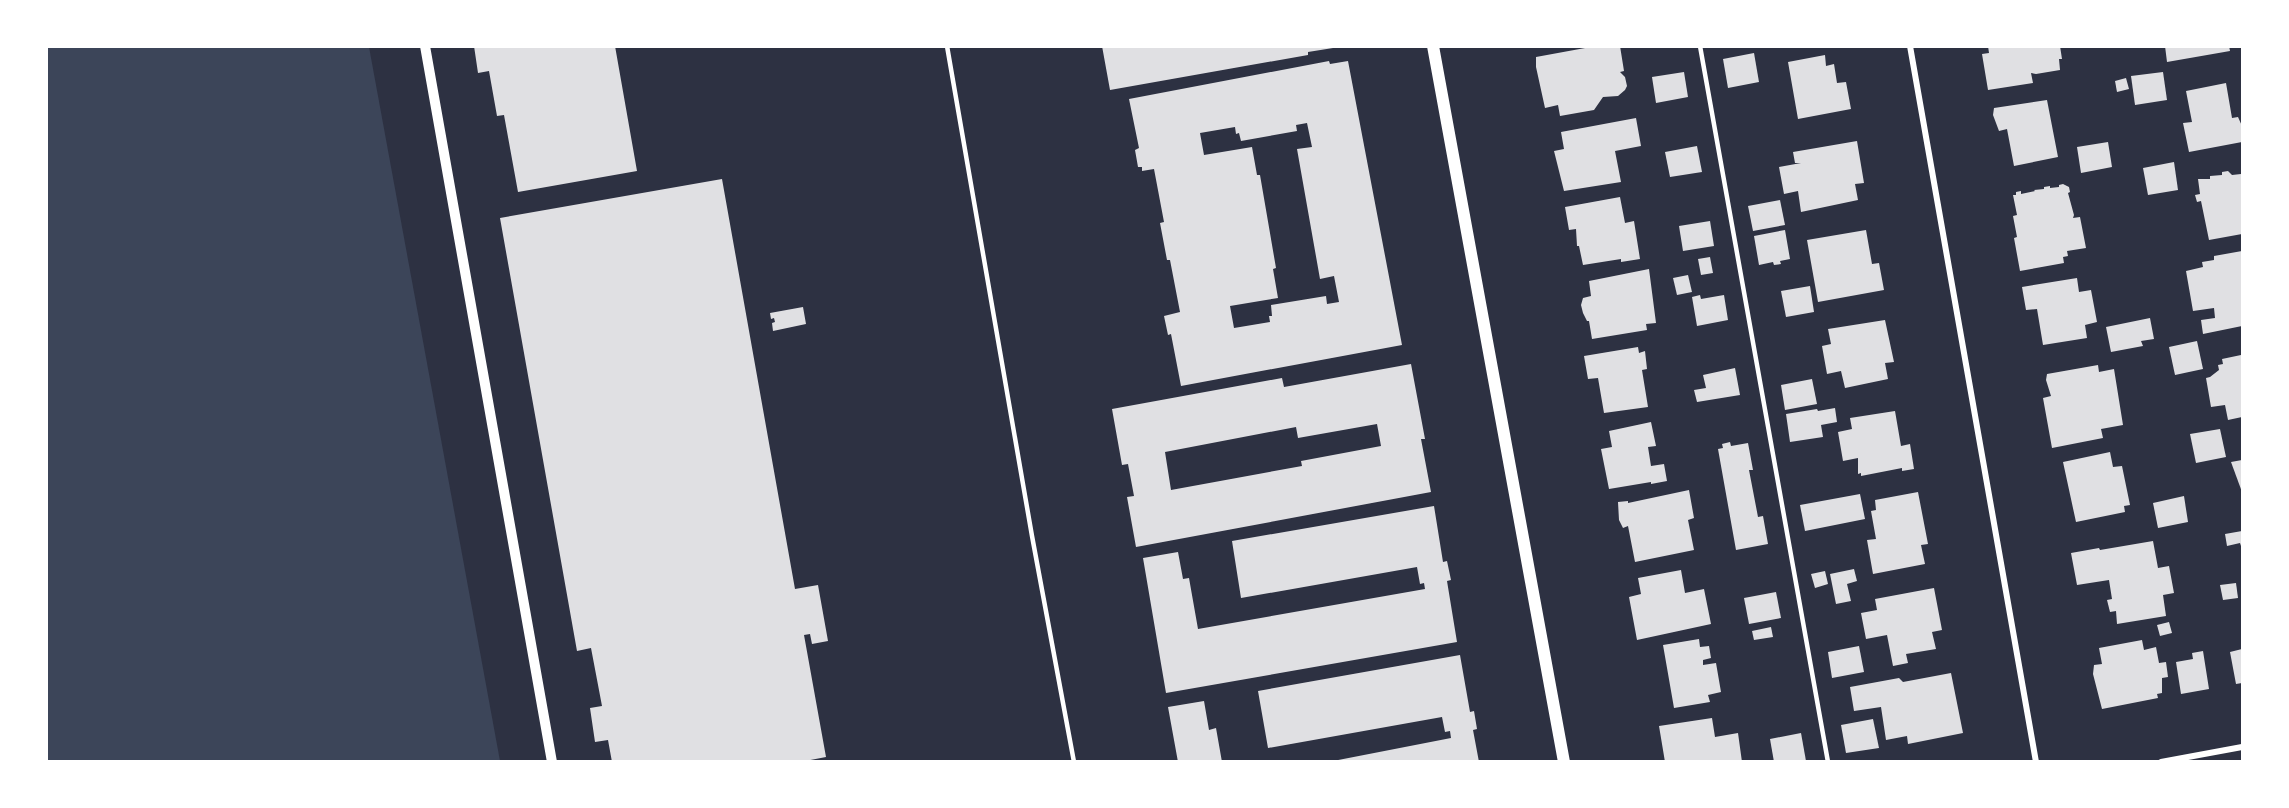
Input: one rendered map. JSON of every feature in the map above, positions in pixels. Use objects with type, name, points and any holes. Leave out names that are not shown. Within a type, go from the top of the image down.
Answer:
[{"type":"main road","points":[[1433,46],[1564,762]]},
{"type":"street","points":[[425,46],[552,762]]},
{"type":"street","points":[[1910,46],[2036,762]]},
{"type":"street","points":[[2161,762],[2242,747]]},
{"type":"lane","points":[[947,46],[1032,536],[1074,762]]},
{"type":"lane","points":[[1700,46],[1828,762]]},
{"type":"shaded area","points":[[46,47],[369,47],[500,761],[47,761]]},
{"type":"building","points":[[474,46],[615,46],[637,171],[518,192],[504,115],[497,116],[489,71],[478,73]]},
{"type":"building","points":[[1102,46],[1333,46],[1333,48],[1308,52],[1308,55],[1110,90]]},
{"type":"building","points":[[1596,46],[1620,46],[1624,71],[1620,72],[1625,77],[1627,86],[1625,90],[1618,96],[1603,97],[1594,110],[1560,116],[1558,105],[1545,108],[1536,57]]},
{"type":"building","points":[[1988,46],[2060,46],[2062,59],[2059,59],[2060,70],[2031,73],[2033,83],[1988,90],[1982,54],[1989,53]]},
{"type":"building","points":[[2165,46],[2229,46],[2230,51],[2167,62]]},
{"type":"building","points":[[1754,53],[1759,82],[1728,88],[1723,59]]},
{"type":"building","points":[[1825,55],[1826,66],[1834,64],[1837,83],[1846,82],[1851,109],[1798,119],[1788,62]]},
{"type":"building","points":[[1329,61],[1330,64],[1348,61],[1402,345],[1181,386],[1171,334],[1168,335],[1164,316],[1180,312],[1160,223],[1164,222],[1154,169],[1142,171],[1142,167],[1138,167],[1135,150],[1139,148],[1129,99]],"holes":[[[1307,123],[1312,147],[1297,149],[1320,279],[1334,276],[1339,302],[1327,304],[1326,296],[1271,305],[1270,322],[1234,328],[1230,306],[1278,298],[1273,269],[1276,268],[1260,175],[1257,175],[1252,147],[1204,155],[1200,133],[1235,127],[1236,134],[1239,133],[1241,141],[1297,131],[1296,125]]]},
{"type":"building","points":[[1684,72],[1688,97],[1656,103],[1652,77]]},
{"type":"building","points":[[2163,72],[2167,100],[2135,105],[2131,76]]},
{"type":"building","points":[[2126,78],[2129,89],[2117,92],[2115,81]]},
{"type":"building","points":[[2226,83],[2232,118],[2238,117],[2242,126],[2242,142],[2189,152],[2183,123],[2192,122],[2186,91]]},
{"type":"building","points":[[2047,100],[2058,157],[2014,166],[2007,129],[1999,131],[1993,115],[1994,108]]},
{"type":"building","points":[[1636,118],[1641,146],[1615,151],[1621,182],[1564,191],[1554,151],[1564,149],[1561,132]]},
{"type":"building","points":[[1857,141],[1864,183],[1855,184],[1858,200],[1801,212],[1798,191],[1784,194],[1779,167],[1801,163],[1795,163],[1793,152]]},
{"type":"building","points":[[2108,142],[2112,167],[2081,173],[2077,147]]},
{"type":"building","points":[[1697,146],[1702,172],[1670,177],[1665,152]]},
{"type":"building","points":[[2174,162],[2178,190],[2148,195],[2143,168]]},
{"type":"building","points":[[2228,171],[2232,175],[2241,174],[2242,234],[2209,240],[2201,201],[2197,202],[2195,195],[2200,194],[2198,179],[2210,179],[2210,176],[2222,175],[2222,172]]},
{"type":"building","points":[[722,179],[795,589],[818,585],[828,641],[812,644],[810,634],[804,635],[826,757],[800,762],[612,762],[608,740],[595,742],[590,708],[602,706],[591,648],[577,651],[500,218]]},
{"type":"building","points":[[2063,184],[2069,187],[2073,218],[2080,217],[2086,248],[2067,251],[2068,256],[2063,257],[2064,263],[2020,271],[2014,238],[2017,237],[2013,216],[2017,215],[2013,195],[2016,195],[2016,192],[2021,191],[2021,194],[2044,189],[2044,187],[2059,187]]},
{"type":"building","points":[[1620,197],[1625,223],[1634,221],[1640,259],[1621,262],[1621,259],[1583,265],[1579,246],[1577,246],[1576,229],[1569,230],[1565,207]]},
{"type":"building","points":[[1780,200],[1785,225],[1753,231],[1748,206]]},
{"type":"building","points":[[1710,221],[1714,246],[1683,251],[1679,226]]},
{"type":"building","points":[[1785,230],[1790,259],[1780,261],[1781,264],[1774,265],[1773,262],[1759,265],[1754,236]]},
{"type":"building","points":[[1866,230],[1872,264],[1879,263],[1884,290],[1818,302],[1807,240]]},
{"type":"building","points":[[2242,251],[2242,326],[2203,334],[2201,320],[2215,318],[2214,308],[2193,311],[2186,271],[2203,267],[2202,262],[2214,260],[2214,256]]},
{"type":"building","points":[[1710,257],[1713,273],[1701,275],[1698,259]]},
{"type":"building","points":[[1649,269],[1656,323],[1646,324],[1647,330],[1592,339],[1589,321],[1581,305],[1583,298],[1591,296],[1589,281]]},
{"type":"building","points":[[1688,275],[1692,292],[1677,295],[1673,278]]},
{"type":"building","points":[[2077,278],[2079,292],[2091,290],[2097,322],[2085,325],[2087,338],[2043,345],[2037,309],[2026,310],[2022,287]]},
{"type":"building","points":[[1810,286],[1814,312],[1786,317],[1781,291]]},
{"type":"building","points":[[1700,295],[1701,299],[1724,295],[1728,320],[1697,326],[1692,297]]},
{"type":"building","points":[[803,307],[806,324],[773,331],[772,323],[775,322],[774,318],[771,319],[770,313]]},
{"type":"building","points":[[2150,318],[2154,339],[2141,341],[2143,346],[2111,352],[2106,327]]},
{"type":"building","points":[[1885,320],[1894,362],[1885,363],[1888,379],[1845,388],[1841,371],[1827,374],[1822,346],[1831,344],[1828,329]]},
{"type":"building","points":[[2197,341],[2203,369],[2175,375],[2169,347]]},
{"type":"building","points":[[1638,347],[1639,353],[1645,351],[1647,369],[1642,370],[1648,407],[1604,413],[1598,378],[1588,379],[1584,356]]},
{"type":"building","points":[[2241,355],[2242,417],[2228,420],[2225,405],[2211,407],[2206,378],[2219,370],[2218,365],[2223,364],[2222,359]]},
{"type":"building","points":[[1411,364],[1425,439],[1421,439],[1431,492],[1136,547],[1127,497],[1134,496],[1128,464],[1122,465],[1112,409],[1282,378],[1284,387]],"holes":[[[1377,424],[1381,446],[1301,461],[1302,466],[1171,490],[1165,452],[1296,427],[1298,438]]]},
{"type":"building","points":[[2098,365],[2099,372],[2114,369],[2123,425],[2101,429],[2103,438],[2052,448],[2043,398],[2051,396],[2046,380],[2047,374]]},
{"type":"building","points":[[1735,368],[1740,395],[1697,402],[1694,390],[1706,388],[1703,375]]},
{"type":"building","points":[[1812,379],[1817,404],[1785,410],[1781,385]]},
{"type":"building","points":[[1835,408],[1837,422],[1821,425],[1823,437],[1790,442],[1786,414]]},
{"type":"building","points":[[1895,411],[1901,446],[1910,444],[1914,469],[1902,471],[1902,468],[1861,476],[1861,473],[1858,474],[1858,458],[1843,461],[1838,432],[1852,429],[1850,418]]},
{"type":"building","points":[[1651,422],[1656,446],[1648,447],[1651,466],[1664,464],[1667,481],[1609,489],[1601,449],[1612,447],[1609,431]]},
{"type":"building","points":[[2220,429],[2226,457],[2196,463],[2190,434]]},
{"type":"building","points":[[1730,442],[1731,446],[1748,443],[1753,470],[1749,470],[1758,517],[1763,516],[1768,544],[1736,550],[1718,449],[1723,448],[1722,444]]},
{"type":"building","points":[[2110,452],[2113,467],[2122,466],[2130,505],[2124,506],[2125,512],[2076,522],[2063,462]]},
{"type":"building","points":[[2242,460],[2242,492],[2231,462]]},
{"type":"building","points":[[1689,490],[1694,518],[1688,520],[1694,550],[1635,562],[1628,526],[1623,528],[1619,520],[1618,502],[1628,501],[1628,503]]},
{"type":"building","points":[[1918,492],[1928,544],[1921,545],[1925,564],[1873,574],[1867,540],[1876,539],[1871,511],[1876,510],[1875,500]]},
{"type":"building","points":[[1860,494],[1865,519],[1805,531],[1800,505]]},
{"type":"building","points":[[2184,496],[2188,522],[2158,528],[2153,503]]},
{"type":"building","points":[[1434,506],[1443,562],[1447,561],[1451,580],[1447,581],[1457,642],[1166,693],[1143,558],[1178,552],[1183,579],[1189,578],[1198,629],[1425,589],[1424,583],[1420,584],[1417,567],[1241,598],[1232,541]]},
{"type":"building","points":[[2242,531],[2242,549],[2240,543],[2227,546],[2225,534]]},
{"type":"building","points":[[2153,541],[2158,568],[2169,566],[2174,593],[2163,595],[2166,616],[2117,624],[2116,611],[2110,612],[2107,600],[2112,599],[2109,580],[2077,585],[2071,553]]},
{"type":"building","points":[[1854,569],[1857,581],[1847,584],[1851,601],[1836,604],[1830,574]]},
{"type":"building","points":[[1681,570],[1685,593],[1704,589],[1711,624],[1637,640],[1629,597],[1641,594],[1638,578]]},
{"type":"building","points":[[1825,571],[1828,584],[1815,588],[1811,574]]},
{"type":"building","points":[[2236,583],[2238,598],[2223,600],[2220,585]]},
{"type":"building","points":[[1934,588],[1942,630],[1932,632],[1936,649],[1906,654],[1908,663],[1893,666],[1887,635],[1866,639],[1861,613],[1877,610],[1875,599]]},
{"type":"building","points":[[1776,592],[1781,618],[1749,624],[1744,598]]},
{"type":"building","points":[[2169,622],[2172,633],[2160,636],[2157,625]]},
{"type":"building","points":[[1771,627],[1773,637],[1754,640],[1752,631]]},
{"type":"building","points":[[1699,639],[1700,647],[1709,646],[1711,658],[1703,660],[1703,665],[1716,663],[1721,692],[1708,695],[1710,702],[1674,708],[1663,645]]},
{"type":"building","points":[[2142,640],[2144,650],[2156,647],[2159,663],[2166,662],[2168,677],[2162,678],[2162,693],[2157,694],[2158,698],[2102,709],[2093,674],[2094,665],[2102,664],[2099,648]]},
{"type":"building","points":[[1859,646],[1864,672],[1832,678],[1828,652]]},
{"type":"building","points":[[2242,649],[2242,683],[2236,684],[2230,652]]},
{"type":"building","points":[[2203,651],[2209,689],[2181,694],[2176,662],[2193,659],[2192,653]]},
{"type":"building","points":[[1460,655],[1470,712],[1474,711],[1477,729],[1473,730],[1479,762],[1328,762],[1451,738],[1450,731],[1445,732],[1442,717],[1268,748],[1258,691]]},
{"type":"building","points":[[1951,673],[1963,733],[1908,744],[1907,736],[1886,740],[1881,707],[1854,711],[1850,687],[1899,678],[1903,682]]},
{"type":"building","points":[[1204,701],[1209,730],[1216,728],[1222,762],[1178,762],[1168,707]]},
{"type":"building","points":[[1712,718],[1715,737],[1738,733],[1742,762],[1665,762],[1659,726]]},
{"type":"building","points":[[1873,719],[1879,748],[1846,753],[1841,725]]},
{"type":"building","points":[[1801,733],[1806,761],[1774,762],[1770,739]]}]
